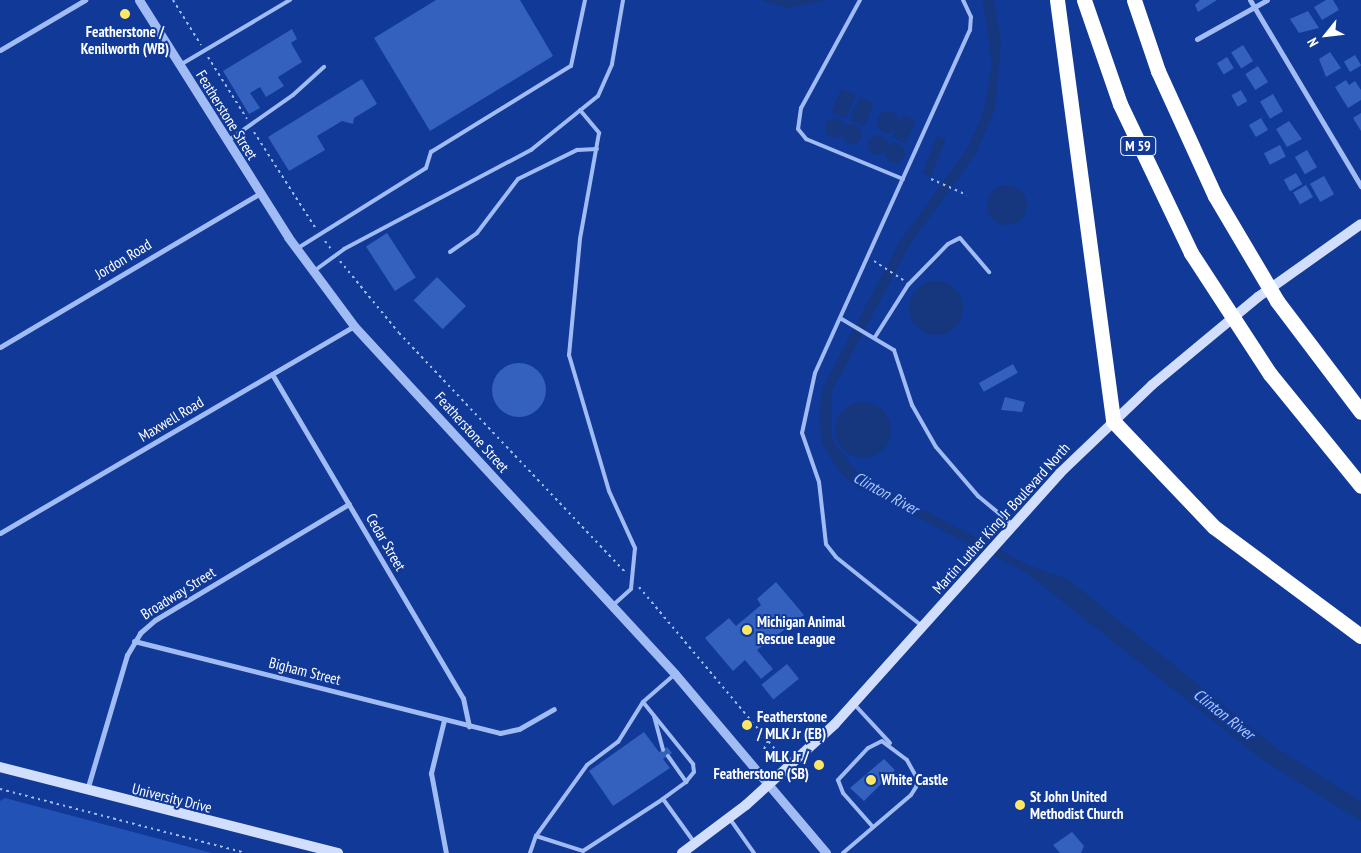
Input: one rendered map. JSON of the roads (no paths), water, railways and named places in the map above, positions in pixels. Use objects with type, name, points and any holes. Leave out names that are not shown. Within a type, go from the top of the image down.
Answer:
[{"type":"highway","points":[[1057,0],[1113,422],[1214,527],[1361,636]]},
{"type":"highway","name":"M 59","points":[[1084,0],[1139,148],[1210,285],[1255,354],[1361,486]]},
{"type":"highway","points":[[1134,0],[1184,130],[1250,258],[1291,322],[1361,412]]},
{"type":"main road","name":"Martin Luther King Jr Boulevard North","points":[[682,853],[730,819],[769,786],[854,704],[1011,527],[1113,422],[1220,326],[1361,224]]},
{"type":"main road","name":"University Drive","points":[[0,767],[87,792],[338,853]]},
{"type":"street","points":[[0,50],[85,0]]},
{"type":"street","name":"Featherstone Street","points":[[139,0],[296,250],[354,326],[675,674],[826,853]]},
{"type":"street","points":[[1250,0],[1361,186]]},
{"type":"street","points":[[1197,39],[1267,0]]},
{"type":"street","name":"Jordon Road","points":[[0,347],[260,194]]},
{"type":"street","name":"Maxwell Road","points":[[0,534],[354,326]]},
{"type":"street","name":"Cedar Street","points":[[272,374],[463,698],[469,726]]},
{"type":"street","name":"Broadway Street","points":[[87,792],[134,641],[155,620],[349,504]]},
{"type":"street","name":"Bigham Street","points":[[134,641],[444,720],[507,733],[554,709]]},
{"type":"street","points":[[444,720],[431,772],[446,853]]},
{"type":"lane","points":[[180,65],[290,0]]},
{"type":"lane","points":[[296,250],[426,168],[432,152],[571,66],[584,0]]},
{"type":"lane","points":[[312,272],[344,249],[531,150],[598,96],[612,64],[623,0]]},
{"type":"lane","points":[[860,0],[801,108],[798,129],[806,139],[903,179]]},
{"type":"lane","points":[[922,626],[836,557],[822,536],[819,482],[802,433],[815,374],[970,30],[971,17],[963,0]]},
{"type":"lane","points":[[227,141],[293,96],[324,67]]},
{"type":"lane","points":[[580,110],[599,133],[580,239],[569,355],[608,491],[635,548],[633,580],[612,606]]},
{"type":"lane","points":[[450,252],[477,234],[518,179],[577,150],[597,149]]},
{"type":"lane","points":[[875,337],[908,285],[948,244],[960,238],[989,272]]},
{"type":"lane","points":[[840,318],[894,350],[912,405],[936,447],[978,496],[1011,527]]},
{"type":"lane","points":[[530,853],[536,836],[587,765],[618,742],[643,702],[675,674]]},
{"type":"lane","points":[[536,836],[583,851],[663,799],[686,782],[694,772],[693,764],[643,702]]},
{"type":"lane","points":[[843,853],[911,795],[918,780],[890,743],[854,704]]},
{"type":"lane","points":[[654,716],[663,750]]},
{"type":"lane","points":[[873,827],[843,793],[838,780],[875,742],[890,743]]},
{"type":"lane","points":[[668,756],[686,782]]},
{"type":"lane","points":[[663,799],[695,844]]},
{"type":"lane","points":[[730,819],[754,853]]},
{"type":"water","points":[[761,0],[827,0],[787,8]]},
{"type":"water","name":"Clinton River","points":[[983,0],[994,0],[1001,41],[995,109],[975,155],[909,246],[832,391],[832,439],[861,477],[1024,563],[1069,580],[1275,747],[1361,801],[1361,821],[1264,761],[1024,571],[855,486],[838,470],[822,443],[819,414],[823,387],[900,241],[966,150],[983,114],[992,65]]},
{"type":"water","points":[[841,89],[856,95],[846,118],[832,112]]},
{"type":"water","points":[[859,97],[874,103],[864,126],[850,120]]},
{"type":"water","points":[[888,111],[896,114],[899,122],[896,130],[888,133],[880,130],[877,122],[880,114]]},
{"type":"water","points":[[903,115],[916,121],[905,144],[892,138]]},
{"type":"water","points":[[831,118],[839,118],[845,124],[845,132],[839,138],[831,138],[825,132],[825,124]]},
{"type":"water","points":[[848,124],[856,124],[862,130],[862,138],[856,144],[848,144],[842,138],[842,130]]},
{"type":"water","points":[[878,135],[885,138],[888,145],[885,152],[878,155],[871,152],[868,145],[871,138]]},
{"type":"water","points":[[937,136],[945,139],[931,177],[923,173]]},
{"type":"water","points":[[895,143],[902,146],[905,153],[902,160],[895,163],[888,160],[885,153],[888,146]]},
{"type":"water","points":[[1007,185],[1021,191],[1027,205],[1021,219],[1007,225],[993,219],[987,205],[993,191]]},
{"type":"water","points":[[931,281],[941,281],[951,285],[959,293],[963,308],[959,323],[951,331],[941,335],[931,335],[921,331],[913,323],[909,313],[909,303],[913,293],[921,285]]},
{"type":"water","points":[[863,402],[878,407],[886,415],[891,430],[886,445],[878,453],[863,458],[848,453],[840,445],[835,430],[840,415],[848,407]]},
{"type":"place","name":"Featherstone / Kenilworth (WB)","points":[[125,14]]},
{"type":"place","name":"Michigan Animal Rescue League","points":[[747,630]]},
{"type":"place","name":"Featherstone / MLK Jr (EB)","points":[[747,725]]},
{"type":"place","name":"MLK Jr / Featherstone (SB)","points":[[819,765]]},
{"type":"place","name":"White Castle","points":[[871,780]]},
{"type":"place","name":"St John United Methodist Church","points":[[1020,805]]}]
